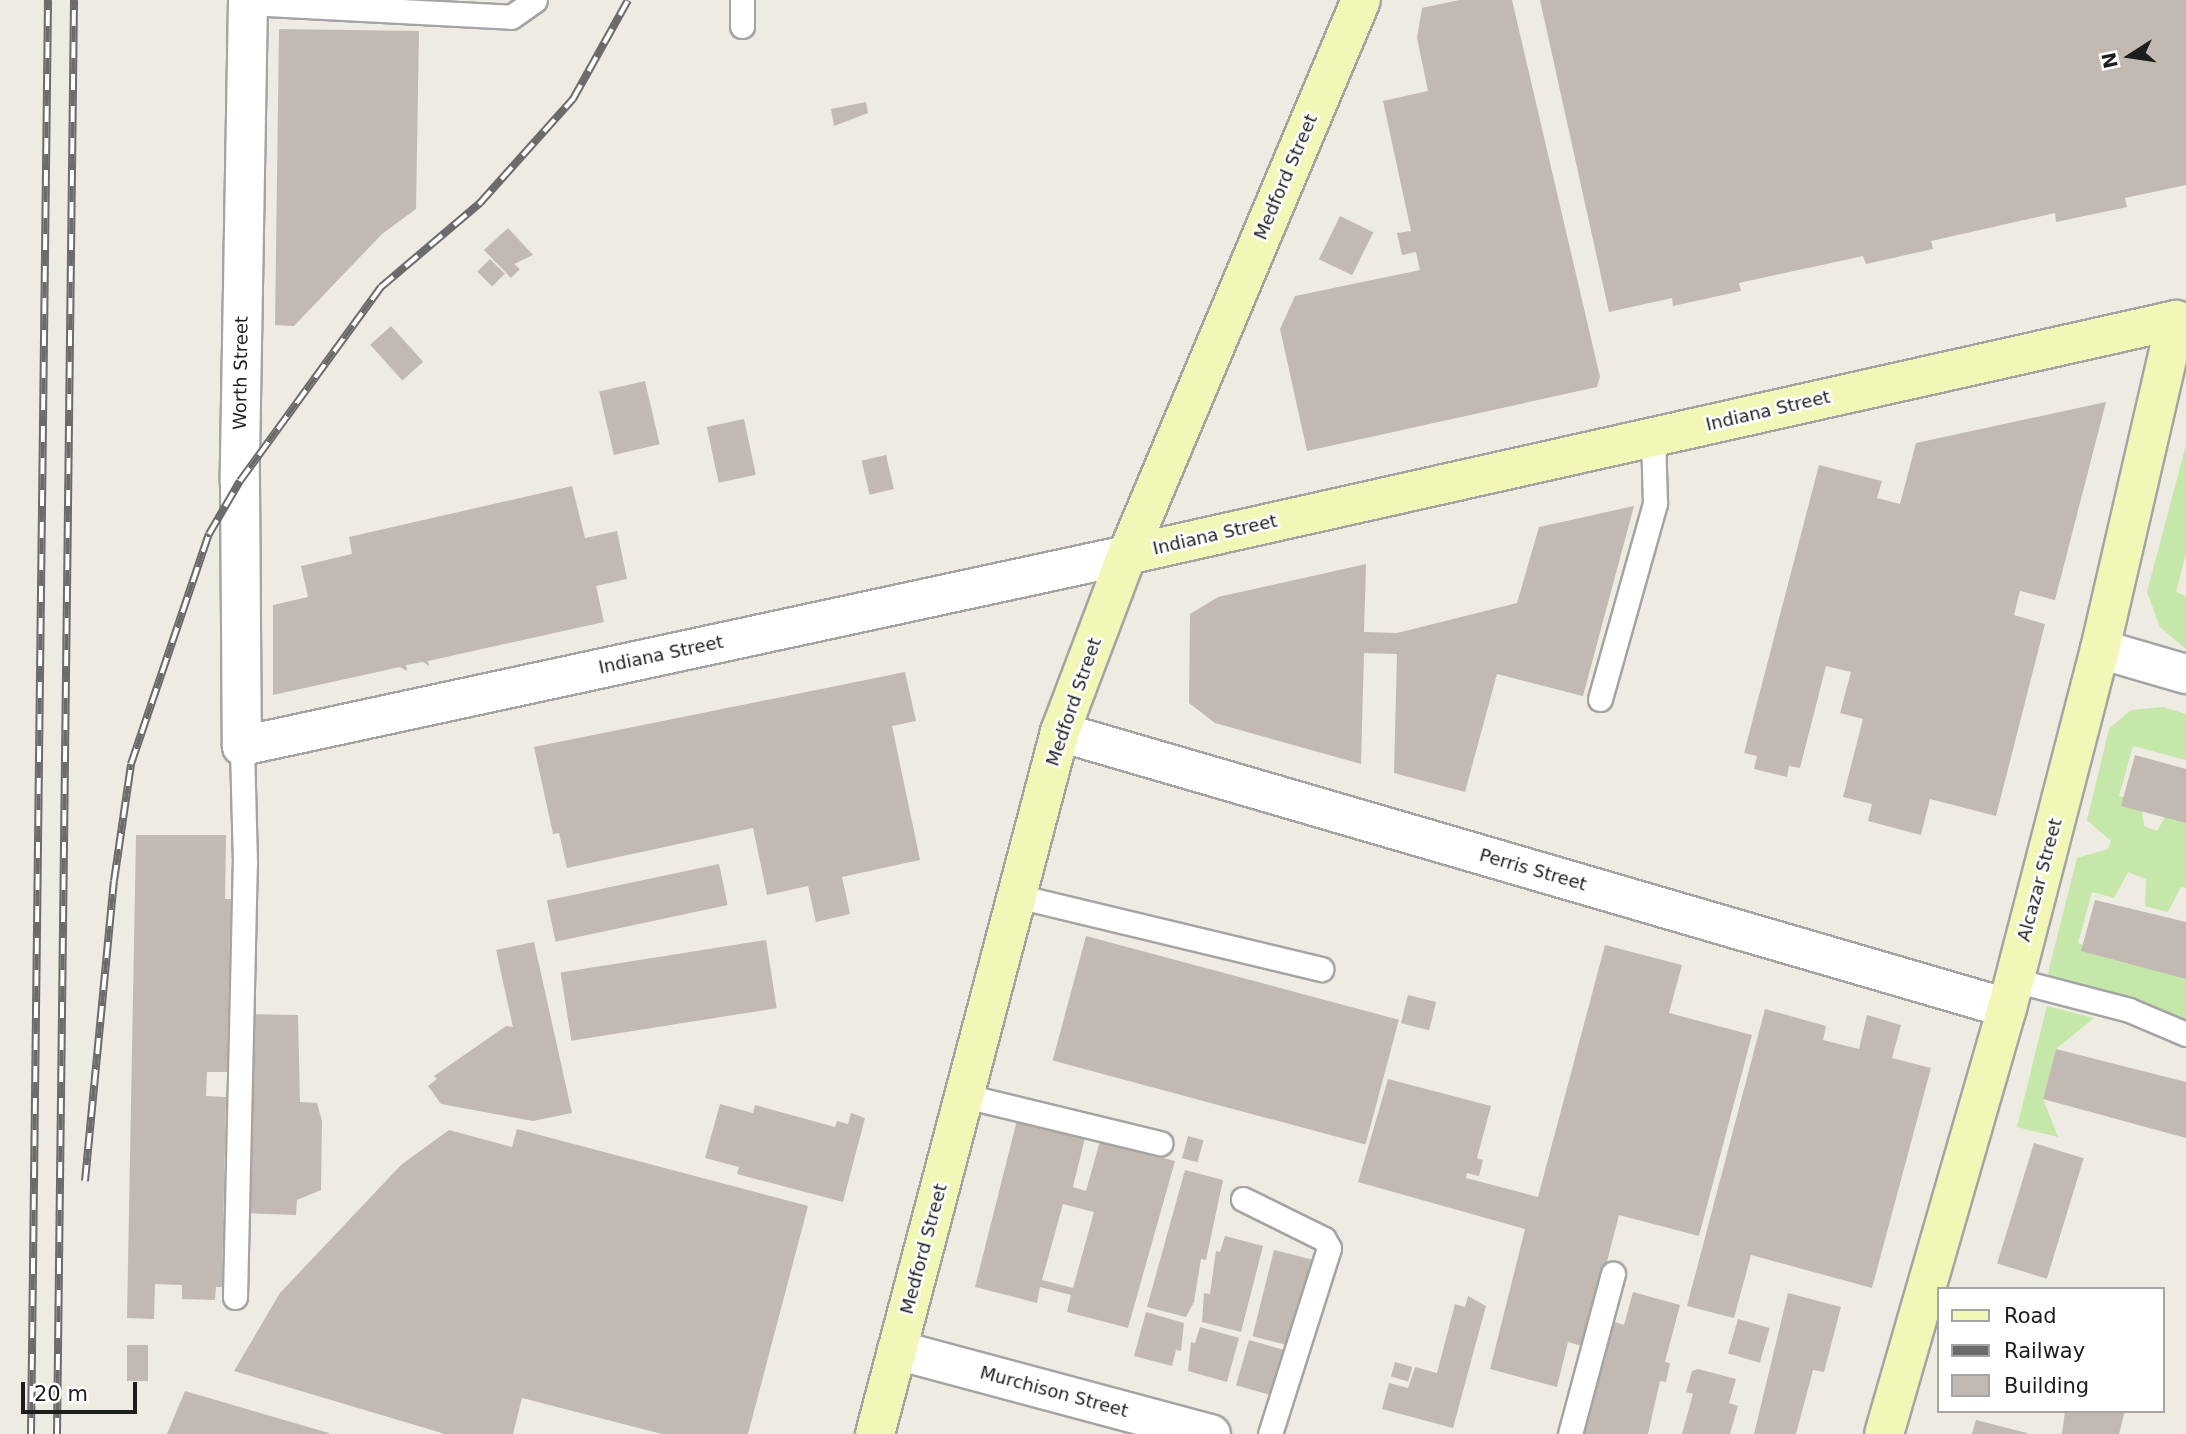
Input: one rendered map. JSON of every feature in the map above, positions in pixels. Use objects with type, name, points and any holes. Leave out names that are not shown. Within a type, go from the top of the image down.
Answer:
[{"type":"street","name":"Medford Street","points":[[875,1434],[1060,732],[1127,555],[1361,0]]},
{"type":"street","name":"Worth Street","points":[[242,746],[240,481],[248,1]]},
{"type":"street","name":"Indiana Street","points":[[242,746],[1127,555],[2181,319]]},
{"type":"street","name":"Alcazar Street","points":[[1884,1434],[2010,994],[2100,649],[2181,319]]},
{"type":"street","points":[[2100,649],[2186,674]]},
{"type":"street","name":"Perris Street","points":[[1060,732],[2010,994]]},
{"type":"street","name":"Murchison Street","points":[[897,1350],[1211,1434]]},
{"type":"lane","points":[[248,1],[511,17],[535,0]]},
{"type":"lane","points":[[742,0],[742,26]]},
{"type":"lane","points":[[1600,699],[1655,503],[1654,437]]},
{"type":"lane","points":[[235,1297],[245,863],[242,746]]},
{"type":"lane","points":[[1017,896],[1321,968]]},
{"type":"lane","points":[[2010,994],[2129,1010],[2186,1034]]},
{"type":"lane","points":[[964,1096],[1160,1143]]},
{"type":"lane","points":[[1243,1199],[1324,1238],[1329,1248],[1270,1434]]},
{"type":"lane","points":[[1570,1434],[1614,1274]]},
{"type":"green space","points":[[2186,445],[2186,554],[2176,592],[2186,596],[2186,649],[2160,627],[2147,592]]},
{"type":"green space","points":[[2163,707],[2186,714],[2186,760],[2133,746],[2119,796],[2141,802],[2144,826],[2157,831],[2169,810],[2186,814],[2186,888],[2181,887],[2168,912],[2145,906],[2146,879],[2128,872],[2114,898],[2092,892],[2078,943],[2186,979],[2186,1026],[2044,989],[2077,858],[2108,849],[2111,841],[2087,820],[2109,729],[2131,710]]},
{"type":"green space","points":[[2047,1006],[2094,1018],[2056,1049],[2043,1099],[2058,1137],[2017,1127]]},
{"type":"building","points":[[1459,0],[1512,0],[1600,377],[1597,387],[1307,451],[1280,329],[1295,296],[1420,270],[1416,252],[1402,255],[1397,233],[1411,231],[1383,101],[1428,91],[1417,38],[1422,8]]},
{"type":"building","points":[[1540,0],[2186,0],[2186,185],[2125,198],[2127,207],[2056,222],[2055,213],[1931,241],[1933,249],[1866,264],[1863,256],[1739,283],[1741,291],[1673,306],[1672,298],[1609,312]]},
{"type":"building","points":[[279,29],[419,31],[416,209],[382,234],[294,326],[275,325]]},
{"type":"building","points":[[866,102],[868,113],[834,126],[831,109]]},
{"type":"building","points":[[1340,216],[1373,232],[1352,275],[1319,259]]},
{"type":"building","points":[[508,228],[533,255],[514,264],[520,269],[511,278],[484,250]]},
{"type":"building","points":[[490,259],[505,274],[492,287],[477,272]]},
{"type":"building","points":[[391,326],[423,362],[402,380],[370,345]]},
{"type":"building","points":[[645,381],[660,444],[614,455],[599,392]]},
{"type":"building","points":[[2106,402],[2055,600],[2020,591],[2014,615],[2045,624],[1996,816],[1930,799],[1921,835],[1868,821],[1872,804],[1843,797],[1863,719],[1840,713],[1851,672],[1826,666],[1800,768],[1789,766],[1787,777],[1754,769],[1757,756],[1744,753],[1819,465],[1882,481],[1877,498],[1900,504],[1916,443]]},
{"type":"building","points":[[744,419],[756,475],[719,483],[707,427]]},
{"type":"building","points":[[886,455],[894,489],[870,495],[862,461]]},
{"type":"building","points":[[572,486],[585,538],[617,531],[627,579],[596,586],[604,622],[428,661],[429,666],[423,662],[406,665],[407,671],[400,667],[273,695],[273,605],[308,597],[301,566],[352,554],[349,537]]},
{"type":"building","points":[[1634,506],[1583,696],[1497,674],[1465,792],[1394,773],[1397,654],[1364,653],[1361,764],[1215,723],[1189,703],[1190,614],[1218,597],[1366,564],[1364,632],[1397,633],[1517,603],[1539,527]]},
{"type":"building","points":[[905,672],[916,721],[892,726],[920,860],[842,877],[850,914],[816,922],[808,886],[767,895],[753,828],[567,868],[559,833],[553,834],[534,747]]},
{"type":"building","points":[[2135,755],[2186,769],[2186,823],[2121,806]]},
{"type":"building","points":[[136,835],[226,835],[225,899],[231,899],[227,1072],[207,1072],[206,1096],[226,1097],[222,1287],[216,1287],[215,1300],[182,1299],[182,1285],[155,1284],[154,1319],[127,1318]]},
{"type":"building","points":[[719,864],[728,905],[556,942],[547,901]]},
{"type":"building","points":[[2095,900],[2186,922],[2186,979],[2081,951]]},
{"type":"building","points":[[1086,936],[1399,1020],[1366,1144],[1053,1061]]},
{"type":"building","points":[[766,940],[777,1008],[571,1041],[561,973]]},
{"type":"building","points":[[534,942],[572,1113],[533,1121],[441,1104],[428,1086],[437,1079],[434,1076],[506,1026],[513,1027],[496,950]]},
{"type":"building","points":[[1605,945],[1682,965],[1669,1013],[1752,1035],[1699,1236],[1619,1215],[1585,1347],[1568,1342],[1557,1387],[1490,1369],[1525,1229],[1358,1182],[1388,1079],[1491,1106],[1477,1158],[1483,1160],[1479,1176],[1467,1173],[1466,1178],[1538,1197]]},
{"type":"building","points":[[1408,995],[1436,1002],[1429,1030],[1401,1023]]},
{"type":"building","points":[[1765,1009],[1826,1026],[1823,1040],[1859,1049],[1867,1015],[1901,1025],[1892,1058],[1931,1068],[1872,1288],[1751,1255],[1734,1318],[1687,1306]]},
{"type":"building","points":[[247,1014],[298,1015],[300,1102],[317,1103],[322,1121],[321,1190],[297,1200],[296,1215],[242,1213]]},
{"type":"building","points":[[2056,1049],[2186,1082],[2186,1138],[2043,1099]]},
{"type":"building","points":[[720,1104],[753,1113],[755,1105],[835,1127],[837,1121],[848,1124],[851,1113],[865,1118],[843,1202],[737,1174],[739,1167],[705,1158]]},
{"type":"building","points":[[1017,1120],[1085,1138],[1073,1187],[1086,1191],[1100,1141],[1175,1161],[1128,1328],[1067,1312],[1071,1295],[1040,1287],[1037,1303],[975,1287]],"holes":[[[1063,1204],[1094,1212],[1073,1288],[1042,1280]]]},
{"type":"building","points":[[517,1129],[808,1206],[748,1434],[662,1434],[522,1398],[513,1434],[445,1434],[234,1371],[280,1293],[401,1165],[449,1130],[512,1147]]},
{"type":"building","points":[[1188,1136],[1203,1140],[1198,1162],[1182,1158]]},
{"type":"building","points":[[2034,1143],[2084,1158],[2047,1279],[1997,1263]]},
{"type":"building","points":[[1185,1170],[1223,1180],[1206,1260],[1201,1259],[1194,1302],[1186,1317],[1147,1307]]},
{"type":"building","points":[[1225,1236],[1263,1246],[1241,1332],[1202,1322],[1204,1293],[1210,1294],[1216,1251],[1220,1252]]},
{"type":"building","points":[[1274,1250],[1313,1260],[1291,1346],[1252,1336]]},
{"type":"building","points":[[1633,1292],[1680,1305],[1665,1362],[1670,1363],[1666,1382],[1660,1381],[1648,1434],[1581,1434],[1612,1321],[1624,1325]]},
{"type":"building","points":[[1788,1293],[1841,1307],[1824,1372],[1813,1370],[1796,1434],[1754,1434]]},
{"type":"building","points":[[1468,1296],[1486,1306],[1453,1428],[1382,1409],[1389,1383],[1408,1388],[1415,1367],[1437,1373],[1455,1304],[1465,1307]]},
{"type":"building","points":[[1146,1312],[1184,1323],[1181,1351],[1176,1350],[1172,1366],[1134,1356]]},
{"type":"building","points":[[1738,1319],[1770,1328],[1760,1363],[1728,1354]]},
{"type":"building","points":[[1200,1327],[1239,1338],[1227,1382],[1188,1371],[1191,1342],[1195,1343]]},
{"type":"building","points":[[1249,1340],[1287,1351],[1274,1396],[1236,1385]]},
{"type":"building","points":[[127,1345],[148,1345],[148,1381],[127,1381]]},
{"type":"building","points":[[1395,1362],[1412,1367],[1408,1381],[1391,1376]]},
{"type":"building","points":[[1698,1369],[1736,1379],[1729,1403],[1738,1406],[1730,1434],[1682,1434],[1693,1394],[1686,1392],[1692,1371]]},
{"type":"building","points":[[185,1391],[329,1433],[329,1434],[167,1434]]},
{"type":"building","points":[[2065,1413],[2124,1413],[2119,1434],[2062,1434]]},
{"type":"building","points":[[1976,1420],[2027,1433],[2027,1434],[1972,1434]]},
{"type":"railway","points":[[31,1434],[48,0]]},
{"type":"railway","points":[[57,1434],[74,0]]},
{"type":"railway","points":[[85,1181],[114,881],[131,764],[209,534],[240,481],[381,287],[480,203],[573,99],[628,0]]}]
